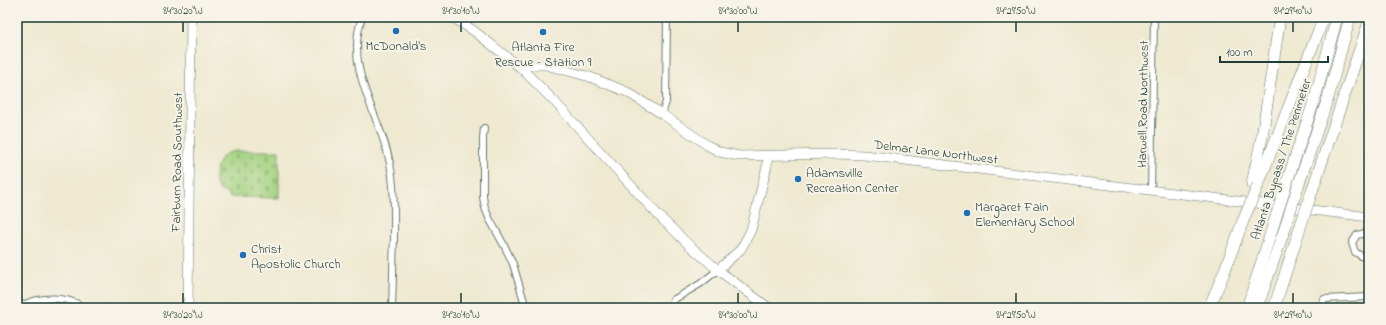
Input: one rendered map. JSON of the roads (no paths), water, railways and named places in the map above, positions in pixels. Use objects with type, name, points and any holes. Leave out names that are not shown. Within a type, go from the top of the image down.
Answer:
[{"type":"highway","points":[[1255,184],[1280,17]]},
{"type":"highway","points":[[1209,308],[1223,275],[1255,184],[1324,17]]},
{"type":"highway","name":"Atlanta Bypass / The Perimeter","points":[[1247,308],[1315,98],[1337,17]]},
{"type":"highway","points":[[1257,308],[1328,98],[1350,17]]},
{"type":"highway","points":[[1274,308],[1369,22]]},
{"type":"highway","points":[[1352,75],[1369,38]]},
{"type":"street","name":"Fairburn Road Southwest","points":[[188,308],[191,17]]},
{"type":"street","points":[[362,17],[357,35],[356,52],[358,66],[361,80],[387,149],[394,187],[395,207],[392,308]]},
{"type":"street","points":[[452,17],[521,68],[555,102],[658,215],[718,270],[769,308]]},
{"type":"street","points":[[662,114],[666,102],[667,17]]},
{"type":"street","name":"Harwell Road Northwest","points":[[1151,191],[1154,17]]},
{"type":"street","name":"Delmar Lane Northwest","points":[[521,68],[533,65],[546,65],[590,77],[627,92],[720,152],[739,156],[835,154],[864,155],[1369,217]]},
{"type":"street","points":[[484,128],[485,208],[513,264],[526,308]]},
{"type":"street","points":[[672,308],[673,300],[700,284],[741,249],[751,230],[767,166],[768,156]]},
{"type":"street","points":[[1369,235],[1366,233],[1357,235],[1352,243],[1355,252],[1363,257],[1369,255]]},
{"type":"street","points":[[1321,308],[1324,299],[1369,297]]},
{"type":"street","points":[[18,308],[22,305],[42,299],[58,299],[73,302],[84,308]]},
{"type":"place","name":"McDonald's","points":[[396,31]]},
{"type":"place","name":"Atlanta Fire Rescue - Station 9","points":[[543,32]]},
{"type":"place","name":"Adamsville Recreation Center","points":[[798,179]]},
{"type":"place","name":"Margaret Fain Elementary School","points":[[967,213]]},
{"type":"place","name":"Christ Apostolic Church","points":[[243,255]]}]
